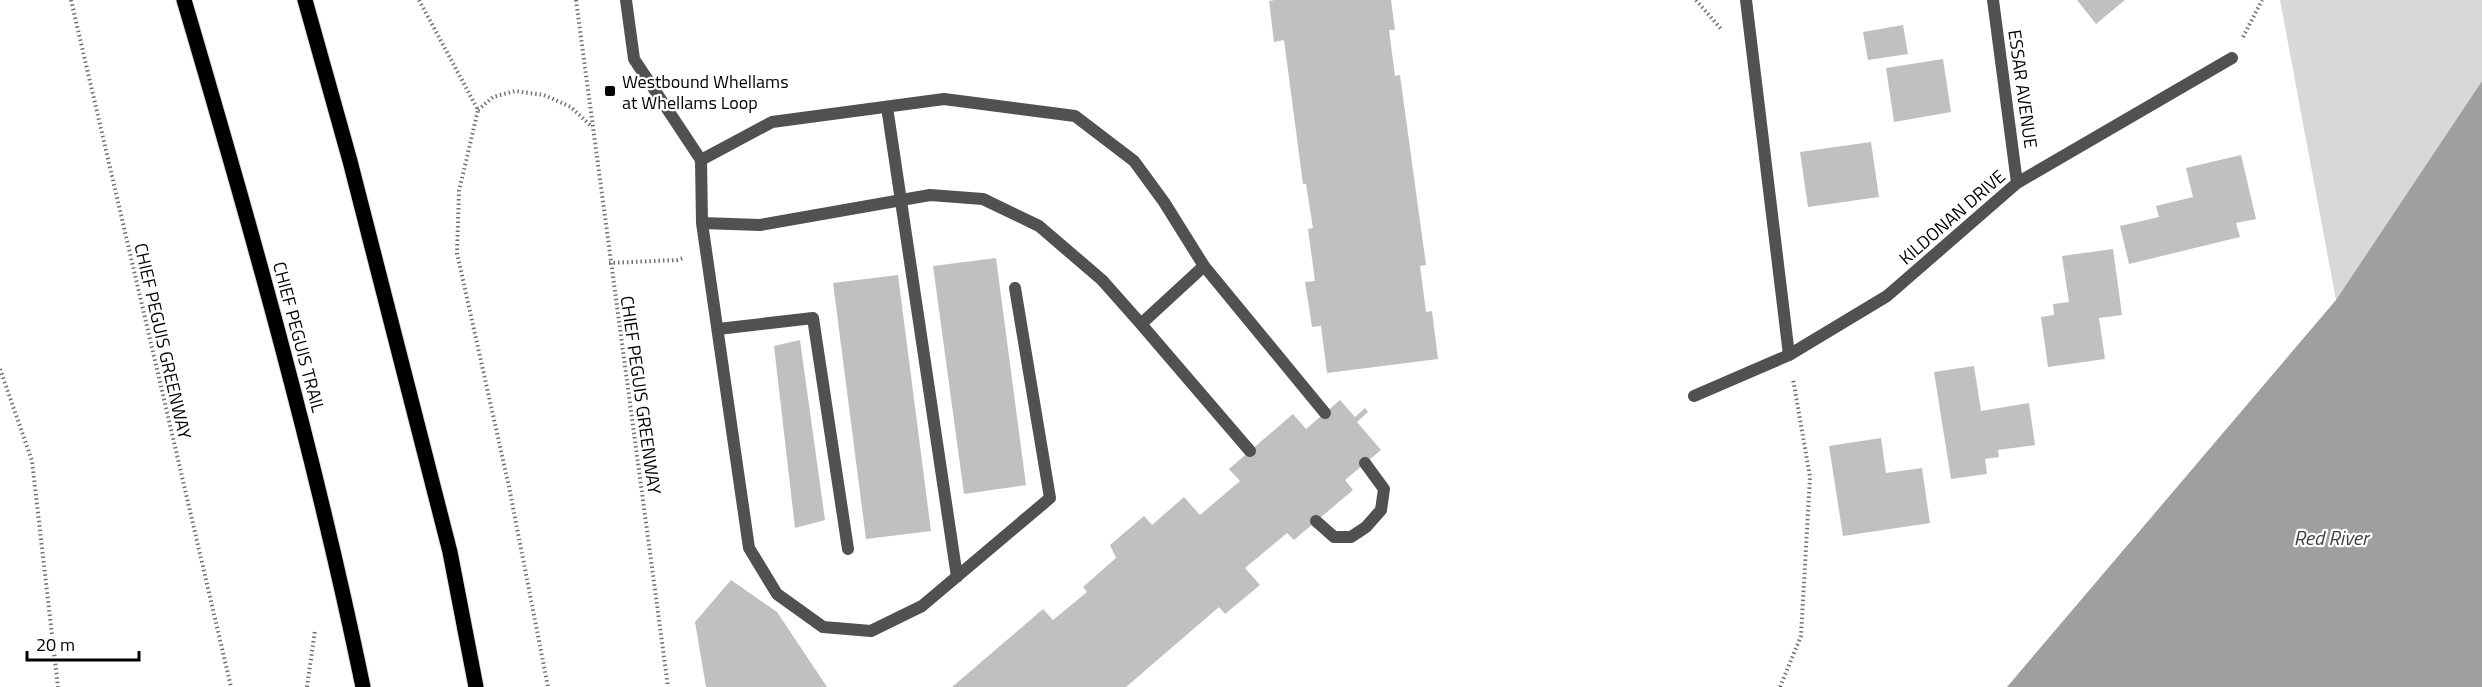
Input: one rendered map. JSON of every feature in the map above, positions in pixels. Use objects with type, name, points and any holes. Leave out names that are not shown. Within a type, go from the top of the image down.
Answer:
[{"type":"main road","name":"CHIEF PEGUIS TRAIL","points":[[184,0],[240,192],[294,393],[342,585],[363,687]]},
{"type":"main road","points":[[305,0],[353,172],[450,552],[476,687]]},
{"type":"street","points":[[626,0],[634,59],[701,160],[702,223],[749,548],[777,594],[823,627],[870,632],[922,606],[1050,498],[1015,288]]},
{"type":"street","points":[[1746,0],[1789,355]]},
{"type":"street","name":"ESSAR AVENUE","points":[[1993,0],[2018,183]]},
{"type":"street","name":"KILDONAN DRIVE","points":[[1694,396],[1789,355],[1887,296],[2018,183],[2232,58]]},
{"type":"street","points":[[701,160],[772,122],[944,99],[1075,116],[1134,161],[1164,202],[1204,266],[1325,413]]},
{"type":"street","points":[[887,107],[957,577]]},
{"type":"street","points":[[702,223],[760,225],[930,195],[983,199],[1039,226],[1102,280],[1250,451]]},
{"type":"street","points":[[1141,324],[1204,266]]},
{"type":"street","points":[[718,329],[813,318],[848,549]]},
{"type":"street","points":[[1316,521],[1334,537],[1351,537],[1366,527],[1381,510],[1384,489],[1365,464]]},
{"type":"path","name":"CHIEF PEGUIS GREENWAY","points":[[71,0],[231,687]]},
{"type":"path","points":[[419,0],[478,110]]},
{"type":"path","name":"CHIEF PEGUIS GREENWAY","points":[[576,0],[609,263],[668,687]]},
{"type":"path","points":[[2232,58],[2262,0]]},
{"type":"path","points":[[548,687],[509,487],[457,253],[459,191],[478,110],[493,97],[515,91],[544,95],[571,107],[592,127]]},
{"type":"path","points":[[609,263],[677,260],[692,254],[702,223]]},
{"type":"path","points":[[1780,687],[1801,636],[1810,477],[1789,355]]},
{"type":"path","points":[[0,369],[32,460],[58,687]]},
{"type":"path","points":[[308,687],[315,630]]},
{"type":"shaded area","points":[[2280,0],[2482,0],[2482,81],[2336,300]]},
{"type":"water","name":"Red River","points":[[2482,81],[2482,687],[2007,687],[2336,300]]},
{"type":"building","points":[[1391,0],[1395,30],[1389,30],[1395,76],[1400,75],[1426,265],[1420,266],[1426,312],[1432,311],[1438,359],[1327,373],[1321,326],[1312,327],[1305,282],[1315,281],[1308,229],[1313,228],[1306,184],[1303,184],[1284,40],[1274,42],[1269,1]]},
{"type":"building","points":[[2077,0],[2125,0],[2096,24]]},
{"type":"building","points":[[1903,25],[1908,54],[1868,60],[1863,32]]},
{"type":"building","points":[[1943,59],[1951,112],[1894,122],[1886,68]]},
{"type":"building","points":[[1871,142],[1879,197],[1808,207],[1800,152]]},
{"type":"building","points":[[2241,155],[2256,219],[2236,223],[2240,237],[2129,264],[2120,226],[2159,217],[2156,206],[2193,197],[2186,168]]},
{"type":"building","points":[[2113,249],[2122,315],[2099,318],[2105,359],[2048,367],[2041,317],[2054,315],[2053,304],[2069,302],[2062,256]]},
{"type":"building","points":[[996,258],[1026,485],[964,494],[933,266]]},
{"type":"building","points":[[898,275],[931,531],[866,539],[833,283]]},
{"type":"building","points":[[800,340],[825,520],[795,528],[774,346]]},
{"type":"building","points":[[1974,366],[1981,411],[2029,403],[2035,445],[1998,450],[1999,457],[1985,459],[1987,474],[1951,479],[1934,372]]},
{"type":"building","points":[[1340,400],[1355,417],[1365,408],[1368,412],[1357,422],[1381,450],[1345,480],[1353,490],[1294,540],[1287,533],[1245,568],[1260,585],[1225,614],[1219,607],[1126,687],[952,687],[1043,609],[1053,620],[1087,592],[1083,587],[1116,558],[1110,545],[1144,516],[1152,525],[1184,497],[1200,515],[1240,481],[1229,469],[1293,414],[1306,429]]},
{"type":"building","points":[[1881,438],[1886,473],[1922,468],[1930,523],[1843,536],[1829,446]]},
{"type":"building","points":[[731,580],[777,612],[827,687],[706,687],[695,622]]},
{"type":"place","name":"Westbound Whellams at Whellams Loop","points":[[610,91]]}]
